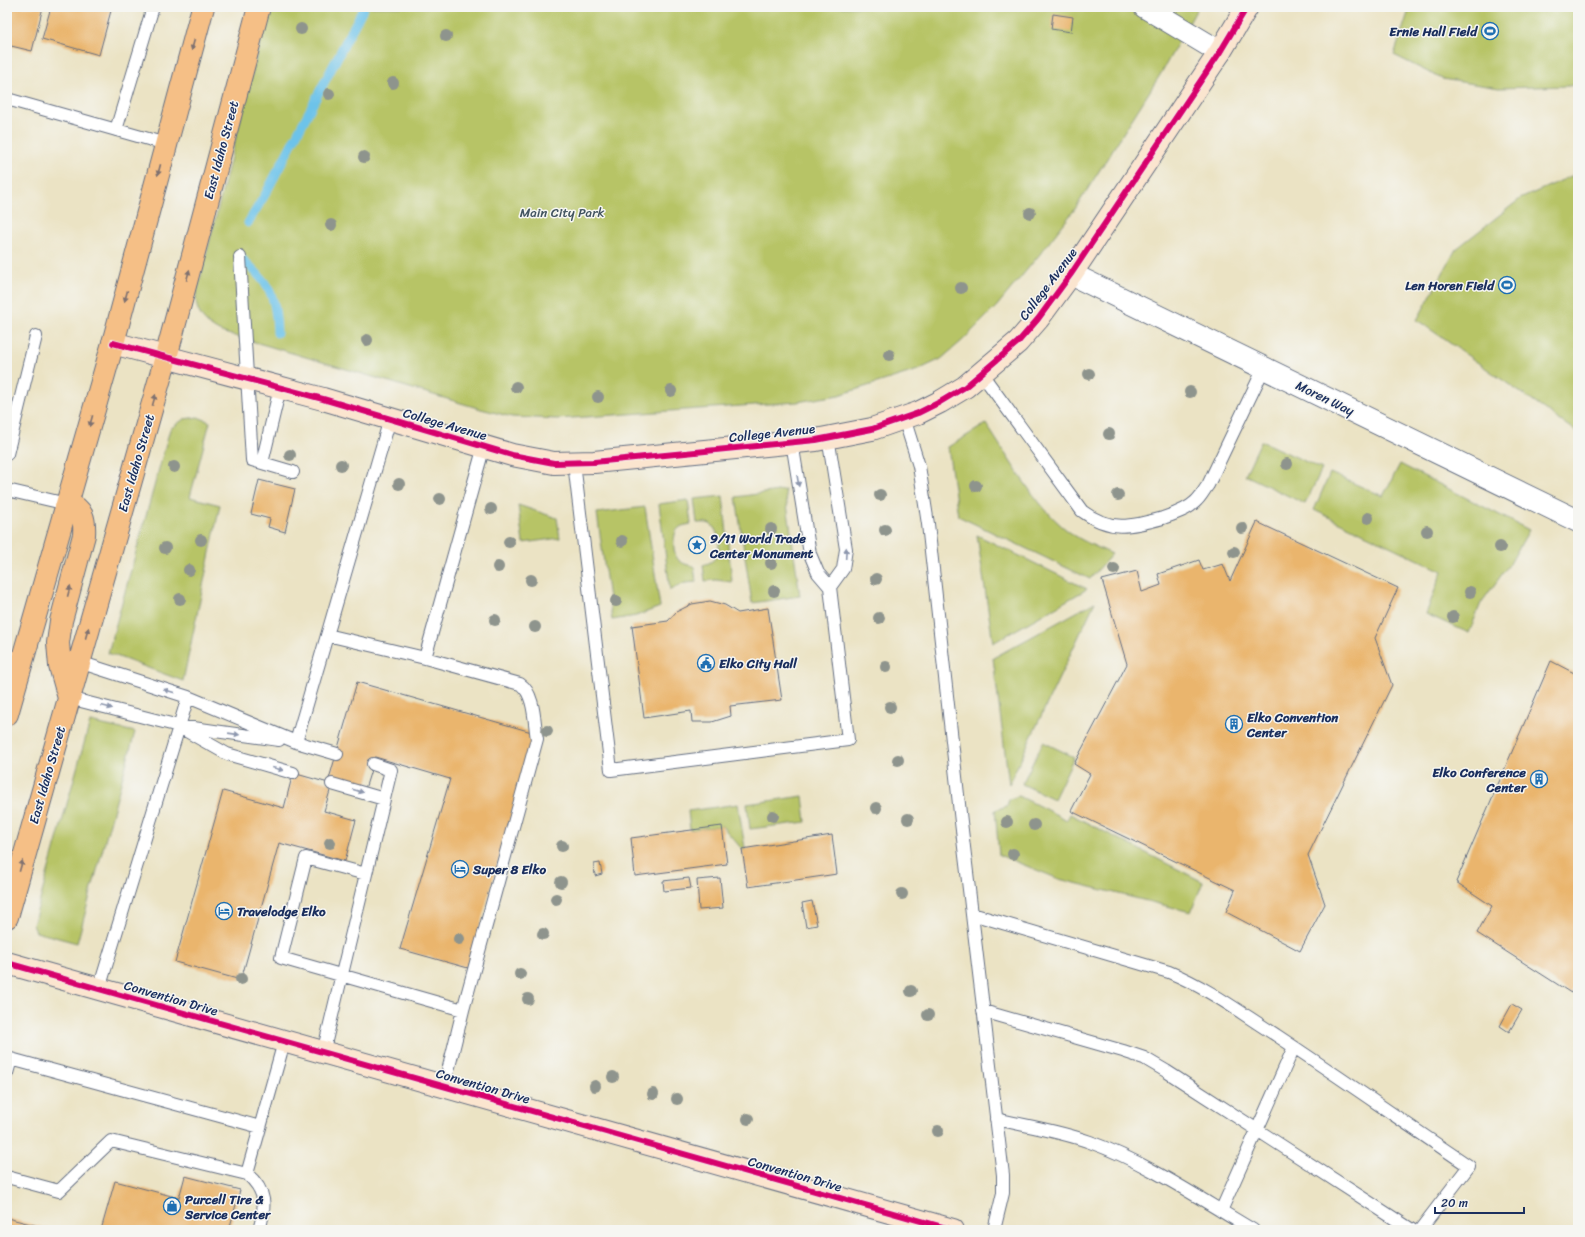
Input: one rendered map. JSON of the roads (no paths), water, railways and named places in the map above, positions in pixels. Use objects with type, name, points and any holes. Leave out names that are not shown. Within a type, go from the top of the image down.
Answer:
[{"type":"main road","points":[[7,714],[15,658],[67,504],[113,343],[203,7]]},
{"type":"main road","name":"East Idaho Street","points":[[7,917],[166,357],[259,7]]},
{"type":"main road","points":[[67,504],[77,508],[81,512],[84,526],[84,535],[61,621],[58,643],[60,666],[69,698]]},
{"type":"street","points":[[1145,7],[1220,52]]},
{"type":"street","name":"College Avenue","points":[[113,343],[247,380],[323,399],[532,460],[554,463],[574,463],[792,442],[828,437],[872,428],[904,418],[940,402],[965,387],[1018,342],[1038,319],[1071,274],[1220,52],[1247,7]]},
{"type":"street","name":"Moren Way","points":[[1071,274],[1578,521]]},
{"type":"street","name":"Convention Drive","points":[[7,963],[953,1230]]},
{"type":"lane","points":[[116,130],[153,7]]},
{"type":"lane","points":[[7,99],[166,144]]},
{"type":"lane","points":[[240,257],[252,460],[293,472]]},
{"type":"lane","points":[[7,454],[36,336]]},
{"type":"lane","points":[[981,374],[1082,511],[1101,522],[1119,526],[1141,524],[1165,517],[1188,508],[1196,501],[1208,485],[1264,368]]},
{"type":"lane","points":[[262,463],[280,388]]},
{"type":"lane","points":[[904,418],[919,466],[928,524],[996,1119],[1003,1184],[994,1230]]},
{"type":"lane","points":[[296,742],[390,419]]},
{"type":"lane","points":[[828,437],[846,549],[843,569],[830,587]]},
{"type":"lane","points":[[574,463],[611,770],[848,740],[830,587],[818,573],[810,554],[792,442]]},
{"type":"lane","points":[[425,658],[484,446]]},
{"type":"lane","points":[[7,490],[67,504]]},
{"type":"lane","points":[[327,635],[425,658],[520,684],[525,687],[532,706],[537,739],[463,1010],[444,1087]]},
{"type":"lane","points":[[79,662],[188,697],[296,742],[337,754]]},
{"type":"lane","points":[[99,989],[188,697]]},
{"type":"lane","points":[[69,698],[179,726],[296,742]]},
{"type":"lane","points":[[179,726],[227,754],[293,773]]},
{"type":"lane","points":[[324,1053],[391,770],[372,764]]},
{"type":"lane","points":[[332,784],[384,799]]},
{"type":"lane","points":[[366,874],[306,858],[281,958],[463,1010]]},
{"type":"lane","points":[[972,914],[1169,972],[1184,978],[1211,993],[1294,1047],[1469,1166],[1420,1230]]},
{"type":"lane","points":[[983,1011],[1144,1058],[1412,1230]]},
{"type":"lane","points":[[247,1174],[284,1042]]},
{"type":"lane","points":[[1221,1211],[1294,1047]]},
{"type":"lane","points":[[7,1073],[11,1059],[260,1127]]},
{"type":"lane","points":[[996,1119],[1057,1132],[1090,1142],[1155,1172],[1253,1230]]},
{"type":"lane","points":[[7,1177],[59,1191],[111,1141],[247,1174],[255,1181],[263,1197],[265,1207],[259,1230]]},
{"type":"waterway","points":[[248,223],[266,193],[364,7]]},
{"type":"waterway","points":[[240,257],[258,274],[269,290],[275,308],[277,333]]},
{"type":"place","name":"Ernie Hall Field","points":[[1490,31]]},
{"type":"place","name":"Len Horen Field","points":[[1507,285]]},
{"type":"place","name":"9/11 World Trade Center Monument","points":[[697,545]]},
{"type":"place","name":"Elko City Hall","points":[[706,663]]},
{"type":"place","name":"Elko Convention Center","points":[[1234,724]]},
{"type":"place","name":"Elko Conference Center","points":[[1539,779]]},
{"type":"place","name":"Super 8 Elko","points":[[460,869]]},
{"type":"place","name":"Travelodge Elko","points":[[224,911]]},
{"type":"place","name":"Purcell Tire & Service Center","points":[[172,1206]]},
{"type":"park label","name":"Main City Park","points":[[562,212]]}]
